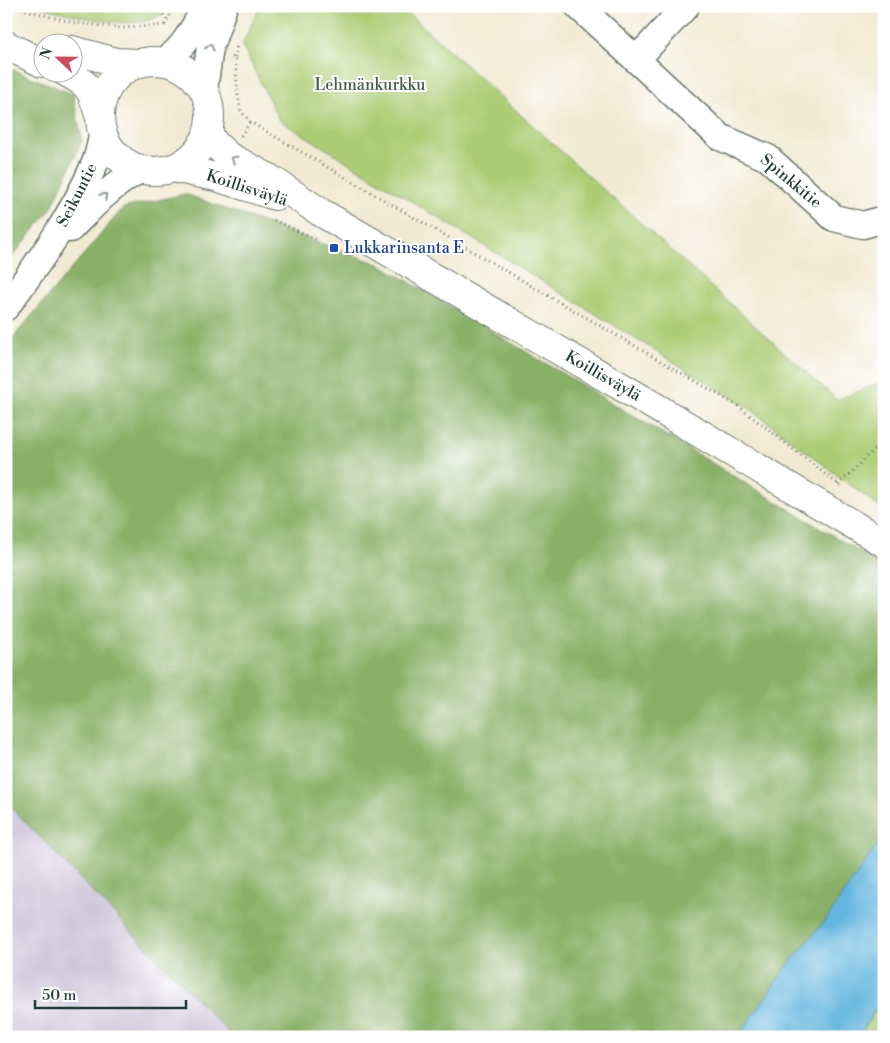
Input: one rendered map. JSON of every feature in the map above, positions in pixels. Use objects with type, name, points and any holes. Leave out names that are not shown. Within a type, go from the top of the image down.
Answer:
[{"type":"main road","points":[[6,33],[32,40]]},
{"type":"main road","points":[[6,45],[32,58]]},
{"type":"main road","points":[[82,53],[116,62],[165,61],[188,71],[204,90],[209,105],[208,132],[202,145],[185,162],[173,168],[142,169],[131,165],[114,153],[102,126],[91,90],[82,82]]},
{"type":"main road","points":[[102,126],[101,104],[111,82],[128,68],[138,63]]},
{"type":"main road","name":"Koillisväylä","points":[[208,132],[214,143],[228,156],[269,178],[320,212],[627,390],[884,543]]},
{"type":"main road","name":"Koillisväylä","points":[[173,168],[216,177],[320,212]]},
{"type":"street","points":[[204,90],[199,43],[206,6]]},
{"type":"street","points":[[165,61],[176,53],[199,43],[224,6]]},
{"type":"street","name":"Spinkkitie","points":[[578,6],[720,137],[768,158],[834,218],[863,225],[884,220]]},
{"type":"street","points":[[637,59],[686,6]]},
{"type":"street","name":"Seikuntie","points":[[6,307],[44,255],[75,204],[95,162],[102,126]]},
{"type":"street","name":"Seikuntie","points":[[44,255],[112,187],[125,177],[142,169]]},
{"type":"path","points":[[11,6],[74,23],[122,28],[164,25],[199,43],[235,58],[241,111],[250,122],[738,406],[845,490]]},
{"type":"path","points":[[158,6],[167,20]]},
{"type":"path","points":[[164,25],[175,6]]},
{"type":"path","points":[[838,485],[884,440]]},
{"type":"shaded area","points":[[6,802],[233,1037],[6,1037]]},
{"type":"green space","points":[[38,6],[169,6],[153,19],[124,22],[94,19]]},
{"type":"green space","name":"Lehmänkurkku","points":[[260,6],[400,6],[837,400],[884,381],[884,511],[752,410],[279,120],[242,45]]},
{"type":"green space","points":[[6,67],[32,77],[32,82],[43,82],[73,94],[82,141],[51,209],[6,265]]},
{"type":"green space","points":[[185,194],[381,265],[884,566],[884,835],[828,917],[785,969],[738,1037],[233,1037],[6,802],[6,346],[123,208]]},
{"type":"green space","points":[[884,996],[884,1037],[859,1037],[861,1034]]},
{"type":"water","points":[[884,835],[884,996],[859,1037],[738,1037],[785,969],[828,917]]},
{"type":"place","name":"Lukkarinsanta E","points":[[334,248]]}]
